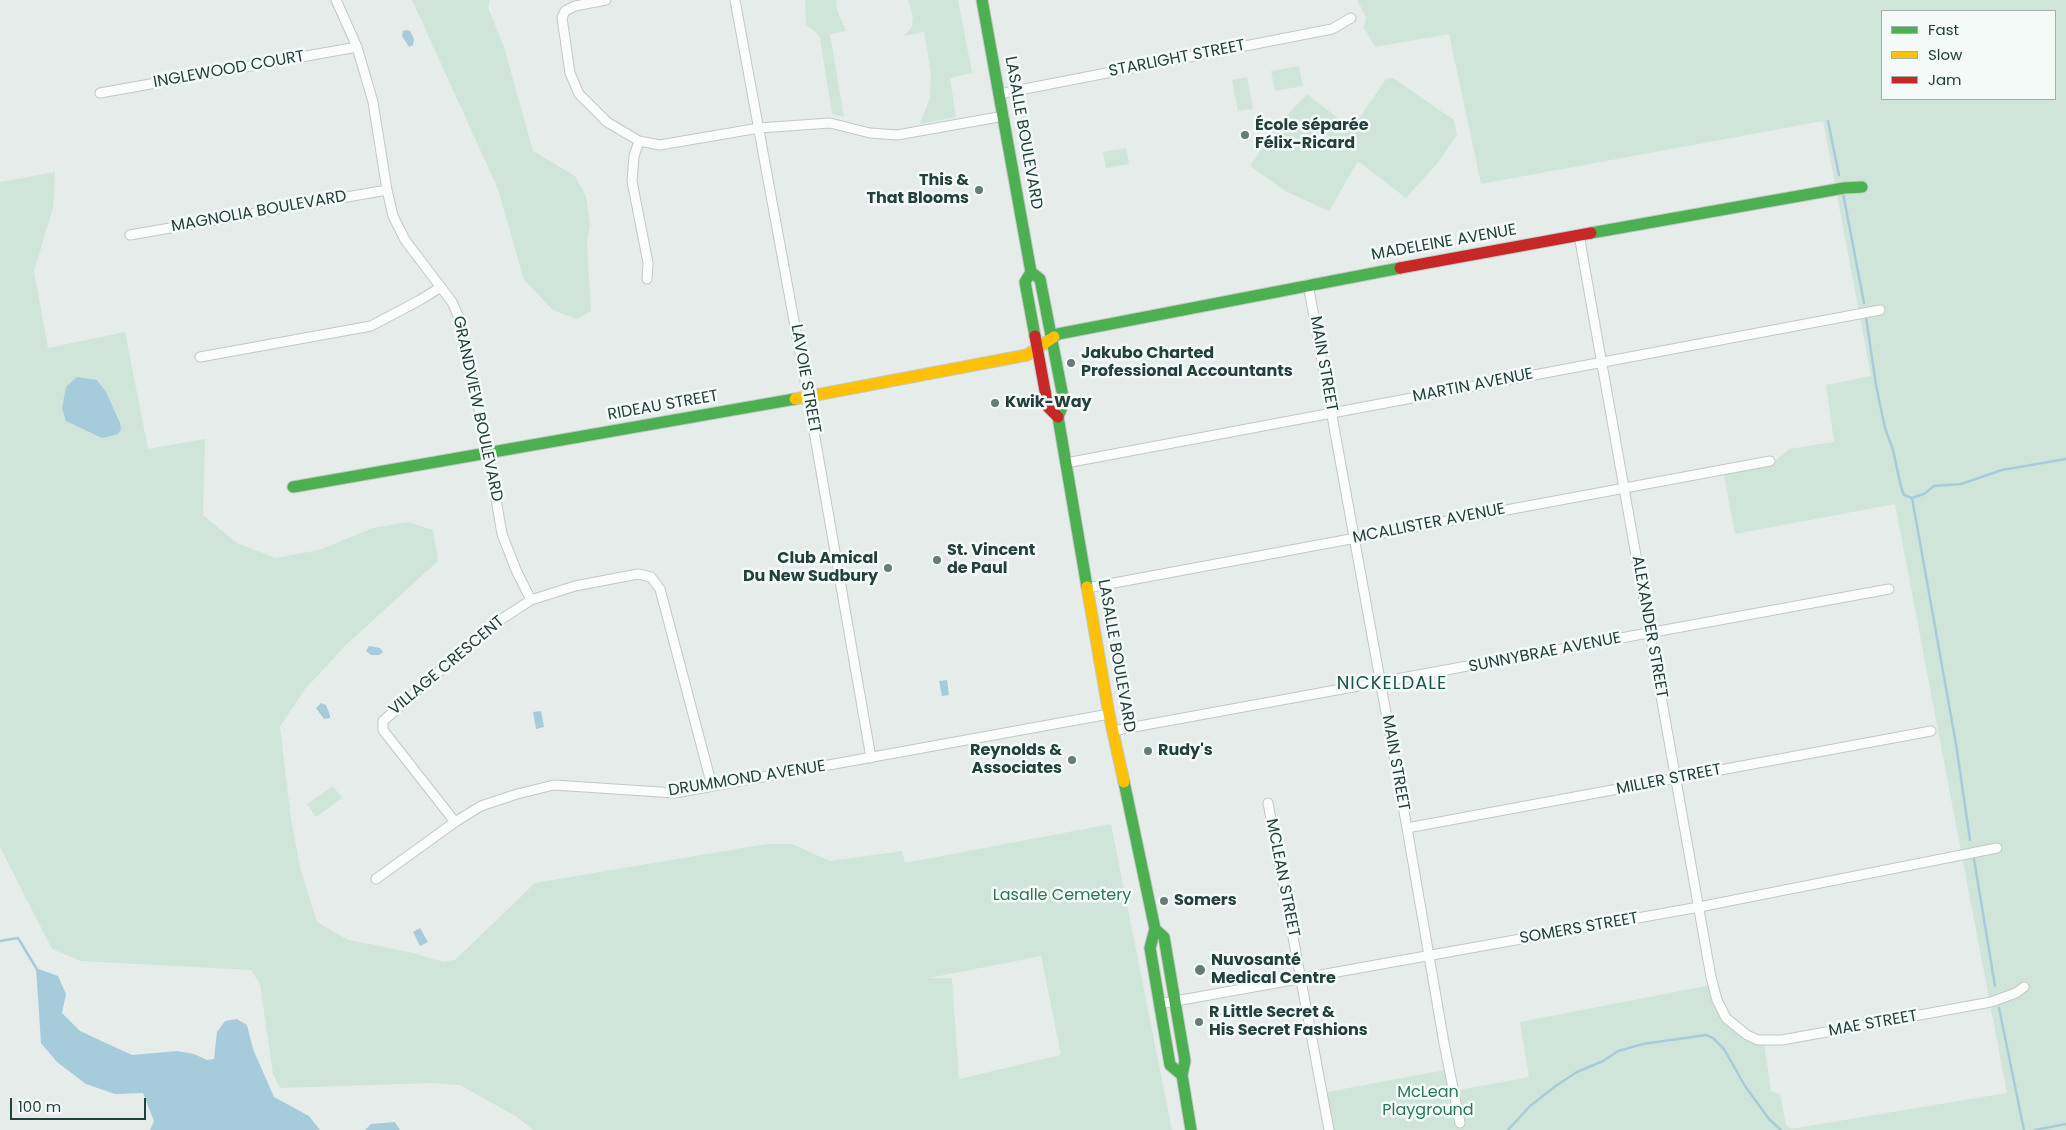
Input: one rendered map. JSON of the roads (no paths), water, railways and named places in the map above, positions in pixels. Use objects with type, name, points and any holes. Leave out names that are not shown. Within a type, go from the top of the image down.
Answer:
[{"type":"street","name":"GRANDVIEW BOULEVARD","points":[[336,0],[357,47],[373,102],[393,216],[405,240],[452,302],[460,320],[488,453],[502,534],[516,570],[531,600]]},
{"type":"street","points":[[606,0],[575,6],[565,11],[562,18],[570,74],[579,94],[607,122],[638,140],[660,145],[759,128],[830,123],[870,133],[897,135],[1004,116]]},
{"type":"street","name":"LAVOIE STREET","points":[[735,0],[808,397],[871,758]]},
{"type":"street","name":"LASALLE BOULEVARD","points":[[982,0],[1031,272],[1026,282],[1037,349],[1048,407],[1058,416]]},
{"type":"street","name":"STARLIGHT STREET","points":[[1000,94],[1332,29],[1351,18]]},
{"type":"street","name":"INGLEWOOD COURT","points":[[100,92],[357,47]]},
{"type":"street","points":[[638,140],[634,156],[632,181],[648,263],[647,279]]},
{"type":"street","name":"MADELEINE AVENUE","points":[[1037,349],[1058,334],[1308,284],[1844,188],[1862,187]]},
{"type":"street","name":"MAGNOLIA BOULEVARD","points":[[130,235],[387,190]]},
{"type":"street","name":"ALEXANDER STREET","points":[[1579,235],[1713,990],[1726,1018]]},
{"type":"street","name":"LASALLE BOULEVARD","points":[[1031,272],[1040,279],[1064,402],[1058,416],[1112,731],[1155,929],[1150,948],[1170,1065],[1182,1075]]},
{"type":"street","name":"MAIN STREET","points":[[1308,284],[1460,1123]]},
{"type":"street","points":[[200,357],[371,326],[441,287]]},
{"type":"street","name":"MARTIN AVENUE","points":[[1066,463],[1880,310]]},
{"type":"street","name":"RIDEAU STREET","points":[[293,487],[808,397],[1027,355],[1037,349]]},
{"type":"street","name":"MCALLISTER AVENUE","points":[[1087,588],[1770,461]]},
{"type":"street","name":"VILLAGE CRESCENT","points":[[455,822],[384,730],[383,721],[489,627],[531,600],[575,586],[638,574],[651,577],[660,589],[712,786]]},
{"type":"street","name":"SUNNYBRAE AVENUE","points":[[1112,731],[1381,684],[1889,589]]},
{"type":"street","name":"DRUMMOND AVENUE","points":[[376,879],[455,822],[481,806],[517,794],[554,785],[675,793],[1109,714]]},
{"type":"street","name":"MILLER STREET","points":[[1407,828],[1931,730]]},
{"type":"street","name":"MCLEAN STREET","points":[[1268,803],[1329,1130]]},
{"type":"street","name":"SOMERS STREET","points":[[1159,1004],[1699,907],[1997,848]]},
{"type":"street","name":"LASALLE BOULEVARD","points":[[1155,929],[1164,937],[1185,1061],[1182,1075],[1191,1130]]},
{"type":"street","name":"MAE STREET","points":[[1726,1018],[1747,1036],[1758,1040],[1782,1040],[1991,1002],[2016,994],[2024,987]]},
{"type":"water","points":[[403,31],[410,31],[414,39],[413,45],[409,47],[402,36]]},
{"type":"water","points":[[77,377],[97,380],[106,392],[120,423],[121,429],[118,434],[102,438],[66,421],[62,408],[66,387]]},
{"type":"water","points":[[369,646],[380,648],[383,652],[379,655],[371,655],[366,651]]},
{"type":"water","points":[[947,680],[949,695],[942,696],[939,681]]},
{"type":"water","points":[[321,703],[326,705],[330,718],[324,719],[316,708]]},
{"type":"water","points":[[541,711],[544,727],[536,729],[533,712]]},
{"type":"water","points":[[420,928],[428,942],[420,946],[413,932]]},
{"type":"water","points":[[36,968],[58,976],[66,994],[62,1013],[80,1031],[132,1055],[177,1051],[194,1054],[207,1060],[214,1059],[217,1032],[225,1021],[237,1019],[247,1025],[253,1049],[274,1097],[309,1116],[320,1130],[150,1130],[154,1121],[143,1093],[115,1094],[86,1084],[57,1062],[41,1043]]},
{"type":"water","points":[[395,1122],[400,1130],[365,1130],[371,1124]]},
{"type":"waterway","points":[[1828,121],[1839,175]]},
{"type":"waterway","points":[[1843,193],[1864,303]]},
{"type":"waterway","points":[[1866,317],[1876,385],[1885,428],[1893,450],[1904,495],[1912,498],[1956,744],[1970,840]]},
{"type":"waterway","points":[[1912,498],[1924,494],[1934,486],[1961,484],[2002,470],[2066,459]]},
{"type":"waterway","points":[[1974,859],[1995,986]]},
{"type":"waterway","points":[[0,941],[18,938],[38,971]]},
{"type":"waterway","points":[[1999,1008],[2024,1130]]},
{"type":"waterway","points":[[1508,1130],[1530,1106],[1557,1085],[1577,1072],[1603,1061],[1618,1051],[1643,1044],[1706,1035],[1713,1038],[1724,1049],[1745,1086],[1769,1119],[1781,1130]]},
{"type":"waterway","points":[[2035,1130],[2066,1124]]},
{"type":"place","name":"École séparée Félix-Ricard","points":[[1245,135]]},
{"type":"place","name":"This & That Blooms","points":[[979,190]]},
{"type":"place","name":"Jakubo Charted Professional Accountants","points":[[1071,363]]},
{"type":"place","name":"Kwik-Way","points":[[995,403]]},
{"type":"place","name":"St. Vincent de Paul","points":[[937,560]]},
{"type":"place","name":"Club Amical Du New Sudbury","points":[[888,568]]},
{"type":"place","name":"Rudy's","points":[[1148,751]]},
{"type":"place","name":"Reynolds & Associates","points":[[1072,760]]},
{"type":"place","name":"Somers","points":[[1164,901]]},
{"type":"place","name":"Nuvosanté Medical Centre","points":[[1200,970]]},
{"type":"place","name":"R Little Secret & His Secret Fashions","points":[[1199,1022]]},
{"type":"district","name":"NICKELDALE","points":[[1392,684]]},
{"type":"park label","name":"Lasalle Cemetery","points":[[1062,896]]},
{"type":"park label","name":"McLean Playground","points":[[1428,1102]]}]
